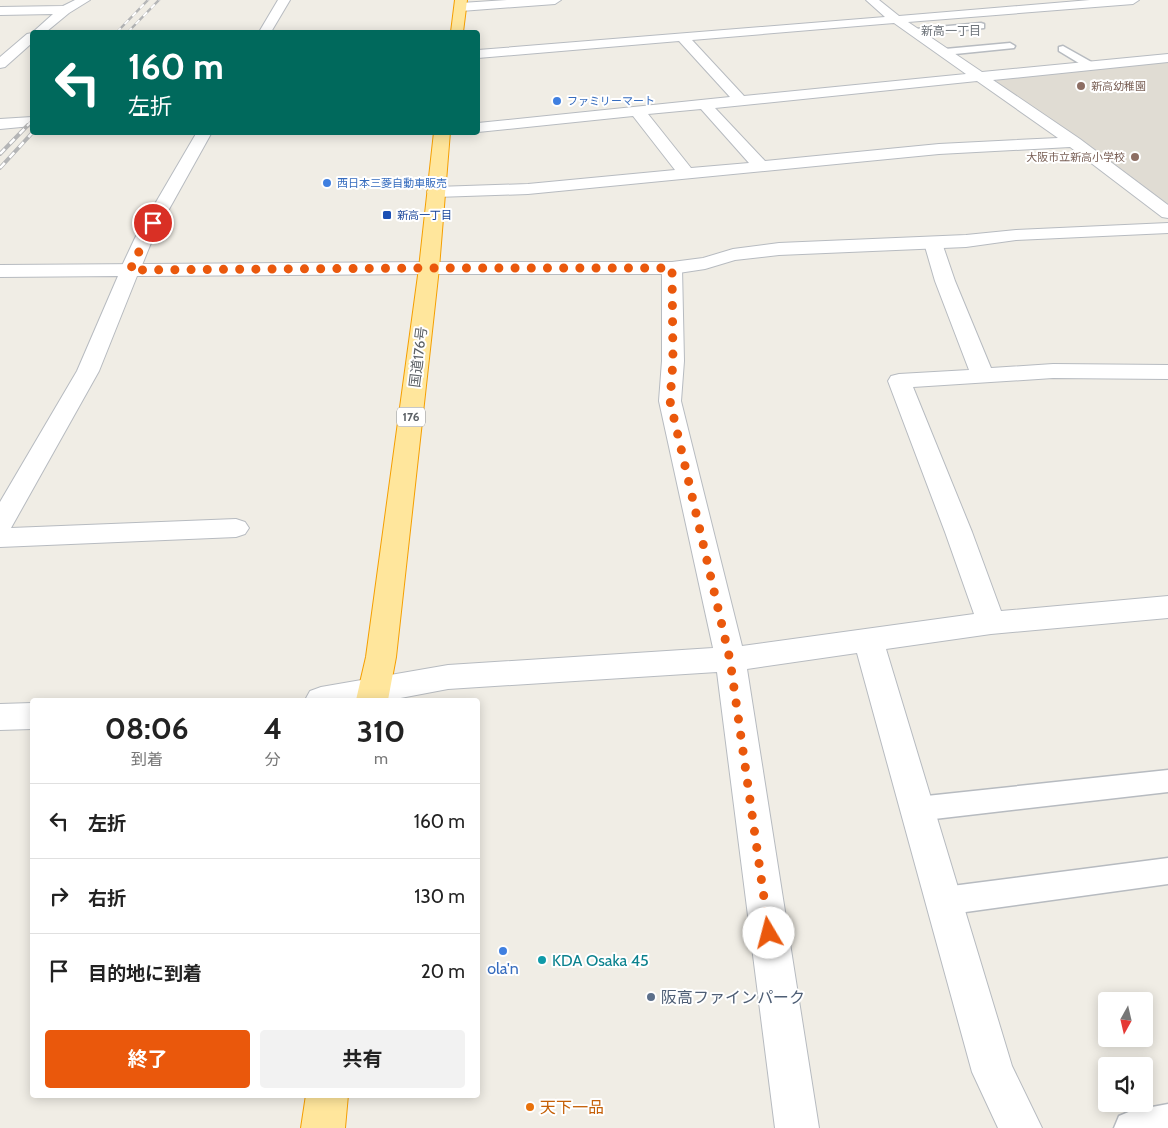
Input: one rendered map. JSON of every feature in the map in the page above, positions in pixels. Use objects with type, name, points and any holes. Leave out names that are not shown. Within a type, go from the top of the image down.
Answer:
[{"type":"highway","points":[[457,30],[461,4]]},
{"type":"highway","name":"国道176号","points":[[373,695],[381,657],[429,268],[442,135]]},
{"type":"highway","points":[[323,1128],[327,1098]]},
{"type":"street","points":[[0,11],[67,5],[84,0]]},
{"type":"street","points":[[266,30],[284,0]]},
{"type":"street","points":[[461,4],[555,0]]},
{"type":"street","points":[[872,0],[897,20],[1074,142],[1168,213]]},
{"type":"street","points":[[1014,0],[1030,9]]},
{"type":"street","points":[[480,54],[1133,0]]},
{"type":"street","points":[[40,30],[67,5]]},
{"type":"street","points":[[682,38],[740,100]]},
{"type":"street","points":[[0,64],[30,40]]},
{"type":"street","points":[[480,127],[1168,58]]},
{"type":"street","points":[[704,104],[761,166]]},
{"type":"street","points":[[0,113],[30,110]]},
{"type":"street","points":[[638,111],[687,174]]},
{"type":"street","points":[[0,124],[30,122]]},
{"type":"street","points":[[0,525],[88,371],[110,314],[144,238],[203,135]]},
{"type":"street","points":[[436,192],[528,189],[939,149],[1074,142]]},
{"type":"street","points":[[0,272],[672,268],[705,263],[733,255],[779,249],[966,241],[1016,235],[1168,228]]},
{"type":"street","points":[[933,242],[945,281],[983,377]]},
{"type":"street","points":[[672,268],[673,361],[670,401],[730,660],[797,1128]]},
{"type":"street","points":[[992,623],[953,515],[899,381],[1053,371],[1168,372]]},
{"type":"street","points":[[0,538],[236,528]]},
{"type":"street","points":[[342,698],[373,695],[448,677],[730,660],[992,623],[1168,607]]},
{"type":"street","points":[[868,639],[993,1072],[1020,1128]]},
{"type":"street","points":[[0,718],[30,716]]},
{"type":"lane","points":[[916,32],[981,26]]},
{"type":"lane","points":[[945,52],[1010,46]]},
{"type":"lane","points":[[1063,49],[1091,66]]},
{"type":"lane","points":[[917,809],[1168,781]]},
{"type":"lane","points":[[944,901],[1168,871]]},
{"type":"lane","points":[[1131,1128],[1168,1121]]},
{"type":"shaded area","points":[[1168,61],[1168,204],[995,83],[999,78]]},
{"type":"railway","points":[[119,30],[148,0]]},
{"type":"railway","points":[[130,30],[159,0]]},
{"type":"railway","points":[[0,154],[28,125]]},
{"type":"railway","points":[[0,168],[30,135]]},
{"type":"place","name":"新高幼稚園","points":[[1081,86]]},
{"type":"place","name":"ファミリーマート","points":[[557,101]]},
{"type":"place","name":"大阪市立新高小学校","points":[[1135,157]]},
{"type":"place","name":"西日本三菱自動車販売","points":[[327,183]]},
{"type":"place","name":"新高一丁目","points":[[387,215]]},
{"type":"place","name":"ola'n","points":[[503,951]]},
{"type":"place","name":"KDA Osaka 45","points":[[542,960]]},
{"type":"place","name":"阪高ファインパーク","points":[[651,997]]},
{"type":"place","name":"天下一品","points":[[530,1107]]},
{"type":"district","name":"新高一丁目","points":[[951,31]]},
{"type":"route","points":[[153,223],[130,270],[672,268],[673,361],[670,401],[730,660],[769,933]]}]
